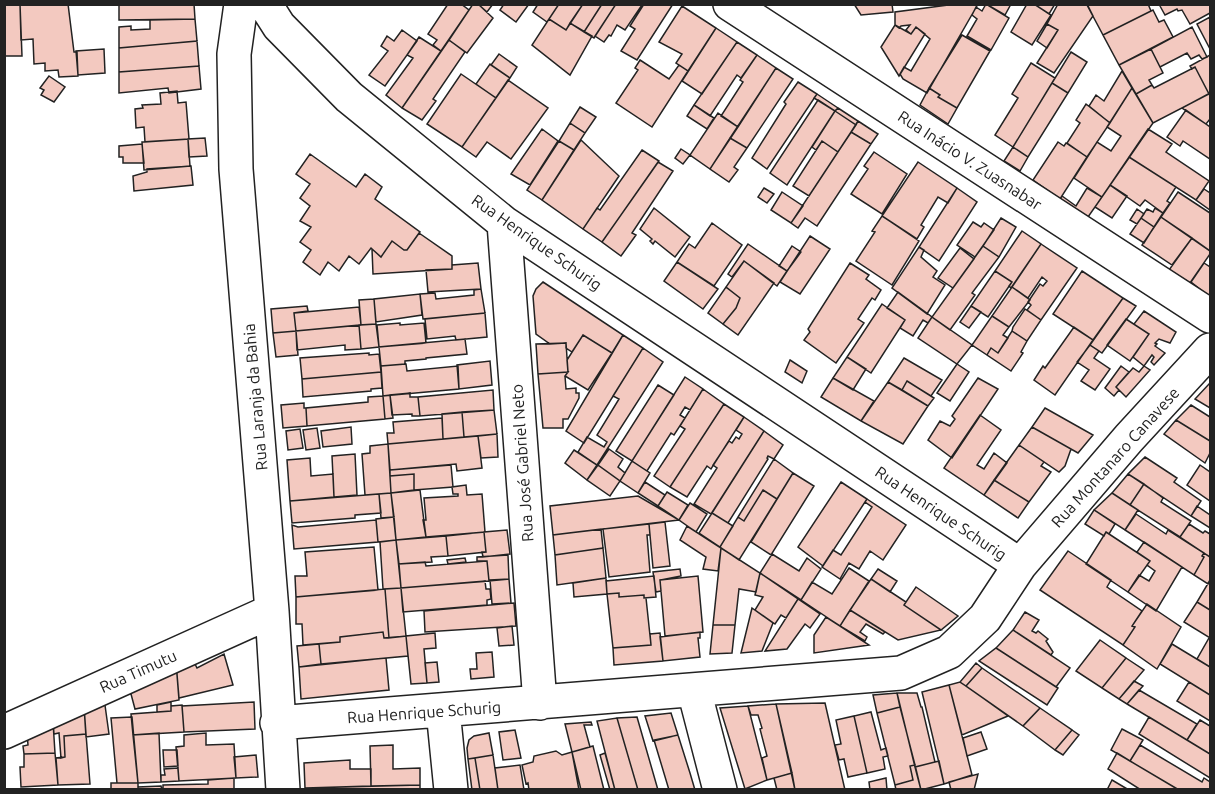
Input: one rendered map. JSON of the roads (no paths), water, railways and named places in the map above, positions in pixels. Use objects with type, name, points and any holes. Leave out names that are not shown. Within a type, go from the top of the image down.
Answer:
[{"type":"street","name":"Rua Laranja da Bahia","points":[[241,4],[234,54],[236,169],[272,611],[277,723],[283,789]]},
{"type":"street","name":"Rua Henrique Schurig","points":[[265,4],[279,26],[349,97],[504,223],[1020,565],[985,618],[949,652],[901,674],[277,723]]},
{"type":"street","name":"Rua Inácio V. Zuasnabar","points":[[730,4],[1210,316]]},
{"type":"street","name":"Rua José Gabriel Neto","points":[[504,223],[540,703]]},
{"type":"street","name":"Rua Montanaro Canavese","points":[[1020,565],[1129,438],[1210,350]]},
{"type":"street","name":"Rua Timutu","points":[[4,732],[272,611]]},
{"type":"street","points":[[694,690],[720,789]]},
{"type":"street","points":[[443,710],[451,789]]}]
